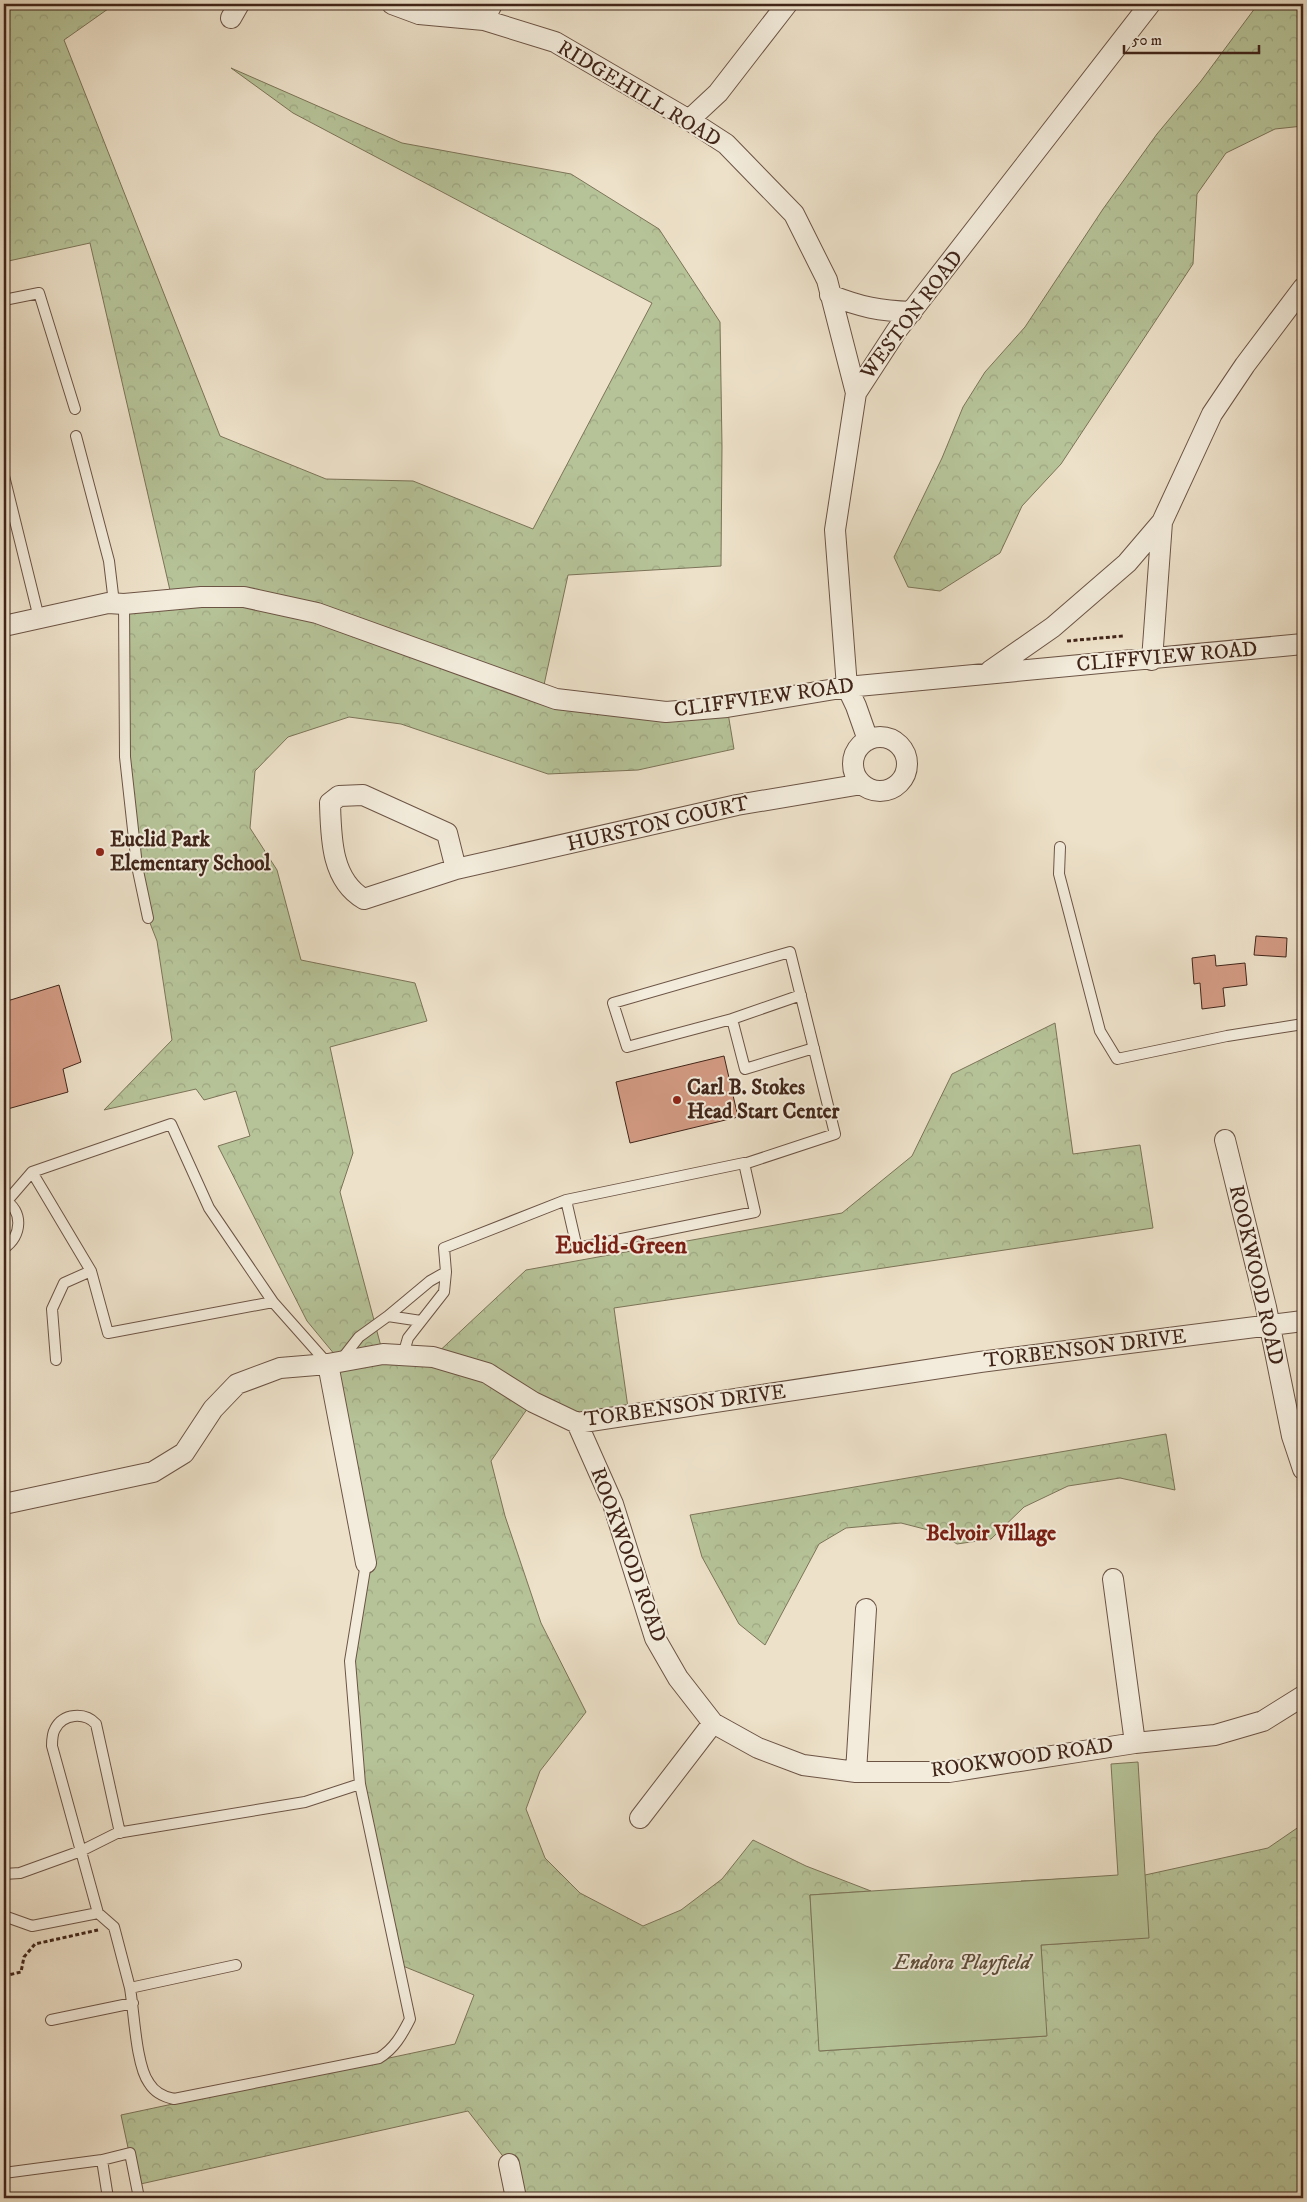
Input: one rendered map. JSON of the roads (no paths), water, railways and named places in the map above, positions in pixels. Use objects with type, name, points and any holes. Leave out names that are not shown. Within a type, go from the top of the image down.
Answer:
[{"type":"street","name":"RIDGEHILL ROAD","points":[[392,4],[419,14],[488,12],[555,42],[726,144],[794,214],[827,280],[856,393]]},
{"type":"street","points":[[688,120],[718,93],[787,4]]},
{"type":"street","name":"WESTON ROAD","points":[[847,686],[835,530],[856,393],[898,330],[1150,4]]},
{"type":"street","points":[[989,672],[1054,627],[1128,563],[1162,522],[1212,414],[1245,365],[1303,288]]},
{"type":"street","points":[[830,295],[878,311],[912,312]]},
{"type":"street","points":[[1152,660],[1162,522]]},
{"type":"street","name":"CLIFFVIEW ROAD","points":[[4,626],[108,603],[119,604],[201,597],[244,597],[317,613],[556,700],[666,712],[727,707],[847,686],[989,672],[1152,660],[1303,644]]},
{"type":"street","points":[[847,686],[868,740],[856,752],[854,760],[854,769],[862,784]]},
{"type":"street","name":"HURSTON COURT","points":[[456,869],[447,833],[363,795],[340,796],[330,803],[333,852],[339,870],[354,893],[364,899],[456,869],[738,805],[862,784],[870,788],[888,790],[902,779],[907,762],[901,746],[894,740],[885,737],[868,740]]},
{"type":"street","name":"ROOKWOOD ROAD","points":[[1225,1140],[1269,1326],[1292,1436],[1303,1469]]},
{"type":"street","name":"TORBENSON DRIVE","points":[[4,1504],[153,1472],[184,1452],[213,1409],[237,1384],[280,1368],[334,1363],[383,1354],[433,1357],[487,1373],[533,1402],[577,1423],[980,1362],[1303,1322]]},
{"type":"street","points":[[334,1363],[366,1562]]},
{"type":"street","name":"ROOKWOOD ROAD","points":[[577,1423],[613,1504],[655,1638],[678,1678],[713,1723],[758,1748],[803,1765],[856,1772],[949,1772],[1134,1742],[1214,1735],[1263,1721],[1303,1696]]},
{"type":"street","points":[[1114,1579],[1134,1742]]},
{"type":"street","points":[[856,1772],[866,1609]]},
{"type":"street","points":[[640,1818],[713,1723]]},
{"type":"street","points":[[509,2164],[516,2198]]},
{"type":"lane","points":[[4,300],[39,293],[75,409]]},
{"type":"lane","points":[[76,436],[119,604],[125,757],[138,866],[148,918]]},
{"type":"lane","points":[[4,476],[39,618]]},
{"type":"lane","points":[[1060,847],[1059,874],[1100,1032],[1117,1059],[1227,1036],[1303,1024]]},
{"type":"lane","points":[[403,1355],[408,1338],[444,1292],[446,1272],[444,1248],[566,1200],[744,1164],[835,1134],[801,995],[790,952],[613,1003],[627,1046],[732,1019],[801,995]]},
{"type":"lane","points":[[732,1019],[746,1069],[814,1048]]},
{"type":"lane","points":[[4,1248],[12,1241],[19,1225],[14,1208],[5,1201],[32,1172],[171,1124],[209,1208],[273,1302],[334,1363],[359,1337],[430,1281],[446,1272]]},
{"type":"lane","points":[[566,1200],[577,1248],[755,1212],[744,1164]]},
{"type":"lane","points":[[32,1172],[91,1271],[108,1333],[273,1302]]},
{"type":"lane","points":[[56,1360],[52,1309],[64,1283],[91,1271]]},
{"type":"lane","points":[[388,1316],[421,1321]]},
{"type":"lane","points":[[120,1833],[96,1724],[91,1718],[82,1716],[61,1721],[54,1731],[52,1746],[98,1913],[114,1927],[130,1988],[142,2065],[148,2082],[156,2092],[174,2100],[379,2058],[388,2053],[402,2035],[410,2019],[360,1784],[350,1661],[366,1562]]},
{"type":"lane","points":[[4,1874],[20,1873],[81,1851],[120,1833],[305,1802],[360,1784]]},
{"type":"lane","points":[[4,1916],[32,1926],[98,1913]]},
{"type":"lane","points":[[130,1988],[236,1965]]},
{"type":"lane","points":[[51,2020],[133,2003]]},
{"type":"lane","points":[[4,2173],[102,2160],[130,2153],[139,2198]]},
{"type":"lane","points":[[102,2160],[108,2198]]},
{"type":"place","name":"Euclid Park Elementary School","points":[[100,852]]},
{"type":"place","name":"Carl B. Stokes Head Start Center","points":[[677,1100]]},
{"type":"district","name":"Euclid-Green","points":[[621,1246]]},
{"type":"district","name":"Belvoir Village","points":[[991,1533]]},
{"type":"park label","name":"Endora Playfield","points":[[962,1963]]}]
